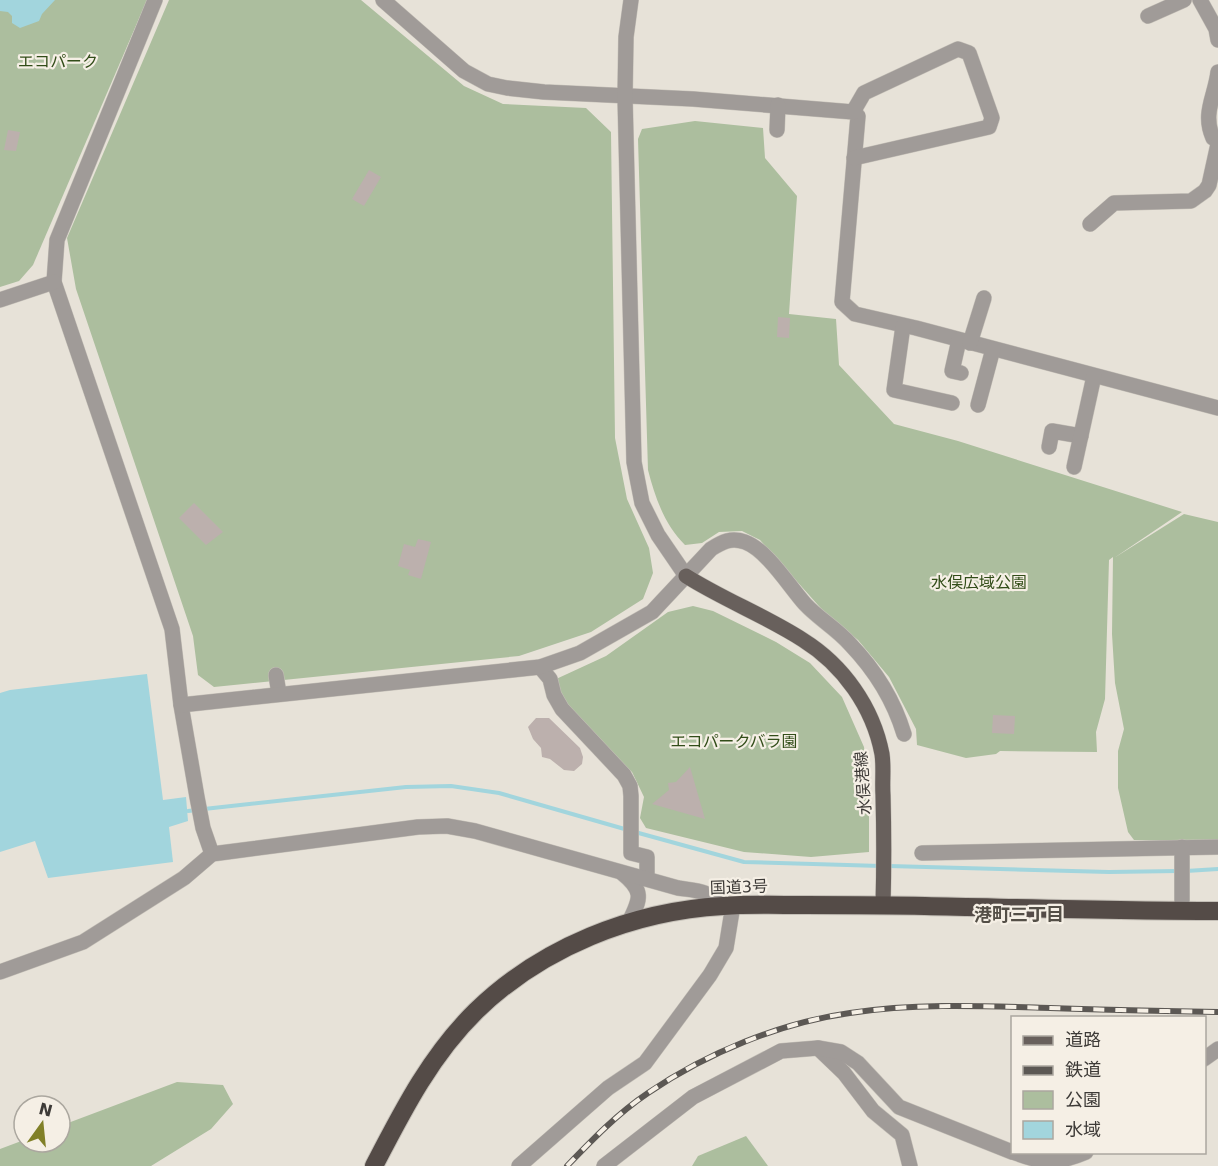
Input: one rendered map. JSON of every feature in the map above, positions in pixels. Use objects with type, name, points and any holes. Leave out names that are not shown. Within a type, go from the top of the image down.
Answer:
[{"type":"highway","name":"国道3号","points":[[374,1166],[422,1077],[447,1042],[477,1010],[510,982],[547,957],[585,937],[629,922],[675,912],[727,906],[883,897],[1218,911]]},
{"type":"main road","name":"水俣港線","points":[[686,576],[713,593],[802,639],[843,673],[859,696],[873,723],[882,755],[883,897]]},
{"type":"street","points":[[156,0],[57,240],[54,282],[172,629],[181,705],[197,797],[203,828],[212,854]]},
{"type":"street","points":[[383,0],[464,71],[488,84],[544,92],[778,105],[855,114]]},
{"type":"street","points":[[631,0],[626,37],[625,97],[633,462],[642,503],[658,535],[686,576]]},
{"type":"street","points":[[1148,16],[1184,0]]},
{"type":"street","points":[[1200,0],[1216,29],[1218,40]]},
{"type":"street","points":[[854,158],[989,128],[992,118],[969,53],[958,49],[864,93],[855,114],[854,158],[842,302],[855,314],[1218,408]]},
{"type":"street","points":[[1218,72],[1216,87],[1208,109],[1209,129],[1213,138],[1218,139]]},
{"type":"street","points":[[777,130],[778,105]]},
{"type":"street","points":[[1090,224],[1114,203],[1191,201],[1205,191],[1209,185],[1218,144]]},
{"type":"street","points":[[0,300],[54,282]]},
{"type":"street","points":[[952,371],[984,298]]},
{"type":"street","points":[[903,326],[894,390],[952,403]]},
{"type":"street","points":[[978,405],[993,349]]},
{"type":"street","points":[[1074,467],[1095,376]]},
{"type":"street","points":[[1049,447],[1053,426],[1081,436]]},
{"type":"street","points":[[181,705],[540,667],[580,653],[652,612],[711,549],[722,542],[735,539],[758,549],[807,606],[849,643],[868,666],[898,715],[904,734]]},
{"type":"street","points":[[540,667],[550,679],[554,696],[562,709],[624,775],[630,786],[631,853],[647,857],[647,878]]},
{"type":"street","points":[[276,675],[279,694]]},
{"type":"street","points":[[0,972],[83,942],[184,878],[212,854],[418,827],[447,826],[475,831],[678,888],[704,892],[727,906],[726,948],[710,975],[645,1063],[608,1088],[519,1166]]},
{"type":"street","points":[[1182,847],[1182,911]]},
{"type":"street","points":[[922,853],[1218,847]]},
{"type":"street","points":[[622,873],[633,883],[639,893],[638,902],[629,922]]},
{"type":"street","points":[[818,1048],[844,1073],[873,1111],[902,1135],[910,1166]]},
{"type":"street","points":[[604,1166],[693,1097],[781,1051],[818,1048],[841,1052],[858,1063],[899,1107],[1011,1151]]},
{"type":"street","points":[[1018,1154],[1037,1162],[1066,1161],[1082,1154]]},
{"type":"green space","name":"エコパーク","points":[[0,0],[147,0],[33,265],[19,281],[0,287]]},
{"type":"green space","points":[[169,0],[361,0],[464,86],[503,104],[586,108],[611,132],[615,438],[627,499],[649,548],[653,573],[643,599],[591,632],[519,656],[214,687],[198,675],[193,636],[76,289],[67,238]]},
{"type":"green space","name":"水俣広域公園","points":[[695,121],[763,128],[765,158],[797,196],[789,314],[836,319],[839,365],[894,424],[958,441],[1182,512],[1114,558],[1184,514],[1218,522],[1218,842],[1134,840],[1128,832],[1118,788],[1118,751],[1124,729],[1115,683],[1112,634],[1113,557],[1109,560],[1105,699],[1096,732],[1097,752],[1000,751],[996,754],[966,758],[917,745],[916,729],[889,677],[858,640],[826,614],[760,540],[742,531],[719,532],[702,543],[685,545],[671,528],[657,500],[648,470],[638,139],[642,129]]},
{"type":"green space","name":"エコパークバラ園","points":[[693,606],[713,611],[776,642],[810,663],[842,697],[864,747],[869,795],[869,852],[811,857],[744,852],[646,828],[640,818],[644,797],[632,772],[564,704],[554,680],[606,656],[668,612]]},
{"type":"green space","points":[[177,1082],[223,1085],[233,1104],[211,1129],[151,1166],[0,1166],[0,1149],[12,1144],[12,1154],[72,1154],[72,1121]]},
{"type":"green space","points":[[746,1136],[768,1166],[692,1166],[698,1156]]},
{"type":"water","points":[[0,0],[55,0],[42,14],[39,21],[20,28],[12,23],[12,16],[8,12],[0,11]]},
{"type":"water","points":[[147,674],[163,800],[186,797],[188,821],[169,827],[173,862],[48,878],[35,841],[0,852],[0,693]]},
{"type":"building","points":[[8,130],[20,132],[16,151],[4,150]]},
{"type":"building","points":[[369,170],[381,177],[364,206],[352,199]]},
{"type":"building","points":[[778,317],[790,318],[789,338],[777,337]]},
{"type":"building","points":[[194,503],[223,532],[206,545],[179,518]]},
{"type":"building","points":[[418,539],[431,542],[421,579],[408,575],[410,570],[398,566],[404,544],[415,547]]},
{"type":"building","points":[[993,715],[1015,716],[1014,734],[992,733]]},
{"type":"building","points":[[536,718],[549,718],[580,748],[583,757],[582,764],[574,771],[564,770],[550,759],[542,757],[541,748],[533,739],[528,727]]},
{"type":"building","points":[[690,767],[705,819],[652,804],[669,790],[668,783],[676,782]]},
{"type":"waterway","points":[[204,809],[406,787],[451,786],[499,793],[628,830]]},
{"type":"waterway","points":[[188,811],[197,810]]},
{"type":"waterway","points":[[635,832],[744,862],[881,866]]},
{"type":"waterway","points":[[889,866],[1109,872],[1178,871]]},
{"type":"waterway","points":[[1186,871],[1218,869]]},
{"type":"railway","points":[[567,1166],[626,1109],[671,1078],[744,1042],[797,1024],[875,1010],[950,1006],[1218,1012]]},
{"type":"district","name":"港町三丁目","points":[[1019,914]]}]
